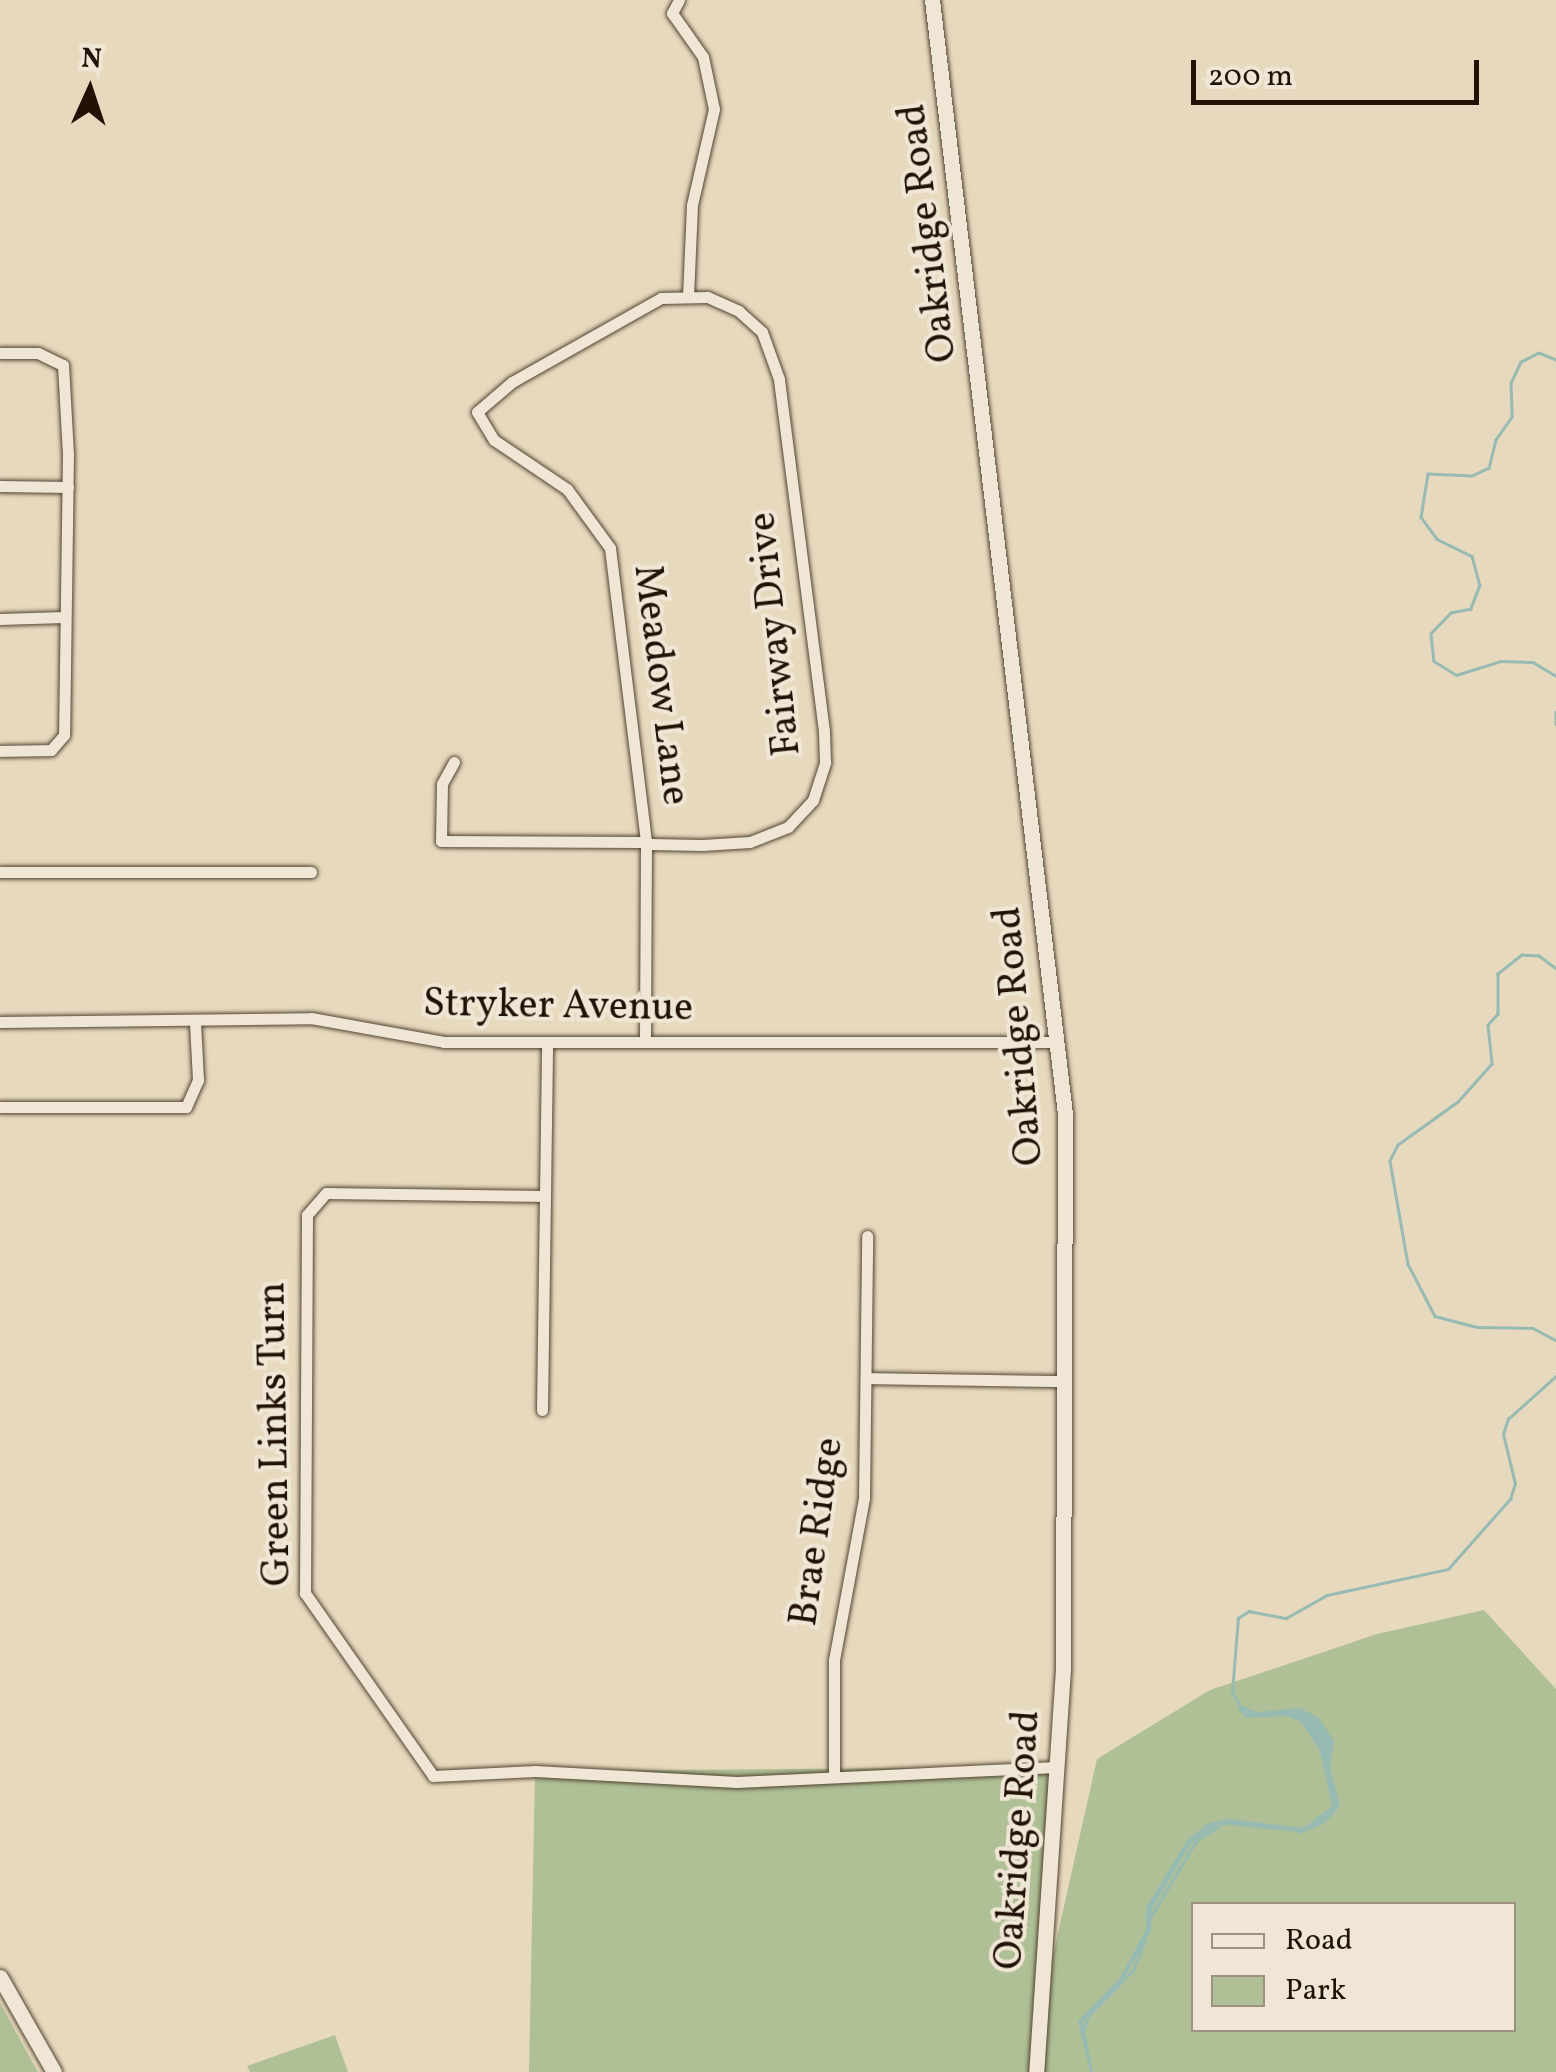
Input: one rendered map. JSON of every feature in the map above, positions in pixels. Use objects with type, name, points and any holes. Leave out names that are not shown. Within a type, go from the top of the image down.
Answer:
[{"type":"street","points":[[679,0],[672,13],[704,57],[714,98],[692,205],[688,295]]},
{"type":"street","name":"Oakridge Road","points":[[932,0],[1058,1042],[1066,1160],[1058,1767],[1036,2072]]},
{"type":"street","name":"Meadow Lane","points":[[645,1041],[646,843],[610,548],[568,489],[478,423],[481,404],[536,368],[645,305],[688,295]]},
{"type":"street","name":"Fairway Drive","points":[[454,762],[442,784],[442,841],[725,844],[778,833],[814,800],[824,762],[772,351],[739,311],[688,295]]},
{"type":"street","points":[[0,353],[51,356],[66,377],[68,486],[64,734],[50,750],[0,751]]},
{"type":"street","points":[[0,486],[68,486]]},
{"type":"street","points":[[0,619],[64,617]]},
{"type":"street","points":[[0,872],[311,872]]},
{"type":"street","name":"Stryker Avenue","points":[[0,1022],[310,1018],[422,1040],[1058,1042]]},
{"type":"street","points":[[0,1107],[186,1107],[196,1092],[195,1022]]},
{"type":"street","points":[[542,1410],[547,1042]]},
{"type":"street","name":"Green Links Turn","points":[[545,1196],[326,1194],[315,1200],[307,1214],[305,1593],[315,1614],[434,1776],[523,1771],[738,1782],[1058,1767]]},
{"type":"street","name":"Brae Ridge","points":[[834,1777],[834,1660],[864,1498],[867,1236]]},
{"type":"street","points":[[866,1378],[1063,1381]]},
{"type":"street","points":[[0,1976],[54,2072]]},
{"type":"green space","points":[[1484,1610],[1556,1689],[1556,2072],[529,2072],[535,1771],[1057,1767],[1050,1969],[1097,1759],[1210,1690],[1377,1634]]},
{"type":"green space","points":[[0,2003],[38,2072],[0,2072]]},
{"type":"green space","points":[[335,2035],[348,2072],[250,2072],[247,2066]]},
{"type":"water","points":[[1243,1706],[1257,1712],[1300,1708],[1318,1717],[1334,1741],[1330,1767],[1340,1806],[1328,1820],[1301,1832],[1219,1824],[1191,1843],[1152,1909],[1151,1931],[1121,1983],[1083,2022],[1090,2072],[1078,2021],[1120,1978],[1146,1929],[1146,1907],[1188,1839],[1209,1823],[1228,1819],[1304,1828],[1332,1806],[1320,1751],[1301,1722],[1287,1716],[1246,1718],[1237,1708]]},
{"type":"waterway","points":[[1556,360],[1539,353],[1521,362],[1511,383],[1512,417],[1496,440],[1489,468],[1472,476],[1428,474],[1421,517],[1437,539],[1472,556],[1480,585],[1471,609],[1451,613],[1431,634],[1434,661],[1456,675],[1501,661],[1533,662],[1556,676]]},
{"type":"waterway","points":[[1556,712],[1556,724]]},
{"type":"waterway","points":[[1556,969],[1539,956],[1522,955],[1498,974],[1498,1014],[1488,1025],[1492,1064],[1458,1102],[1398,1145],[1390,1161],[1408,1264],[1435,1316],[1477,1327],[1533,1328],[1556,1340]]},
{"type":"waterway","points":[[1240,1707],[1232,1692],[1238,1618],[1249,1611],[1286,1618],[1327,1595],[1448,1569],[1510,1499],[1515,1484],[1503,1434],[1508,1419],[1556,1376]]},
{"type":"waterway","points":[[1299,1832],[1323,1822]]},
{"type":"waterway","points":[[1150,1918],[1196,1841],[1222,1824]]},
{"type":"waterway","points":[[1082,2035],[1088,2016],[1133,1970],[1145,1941]]}]
